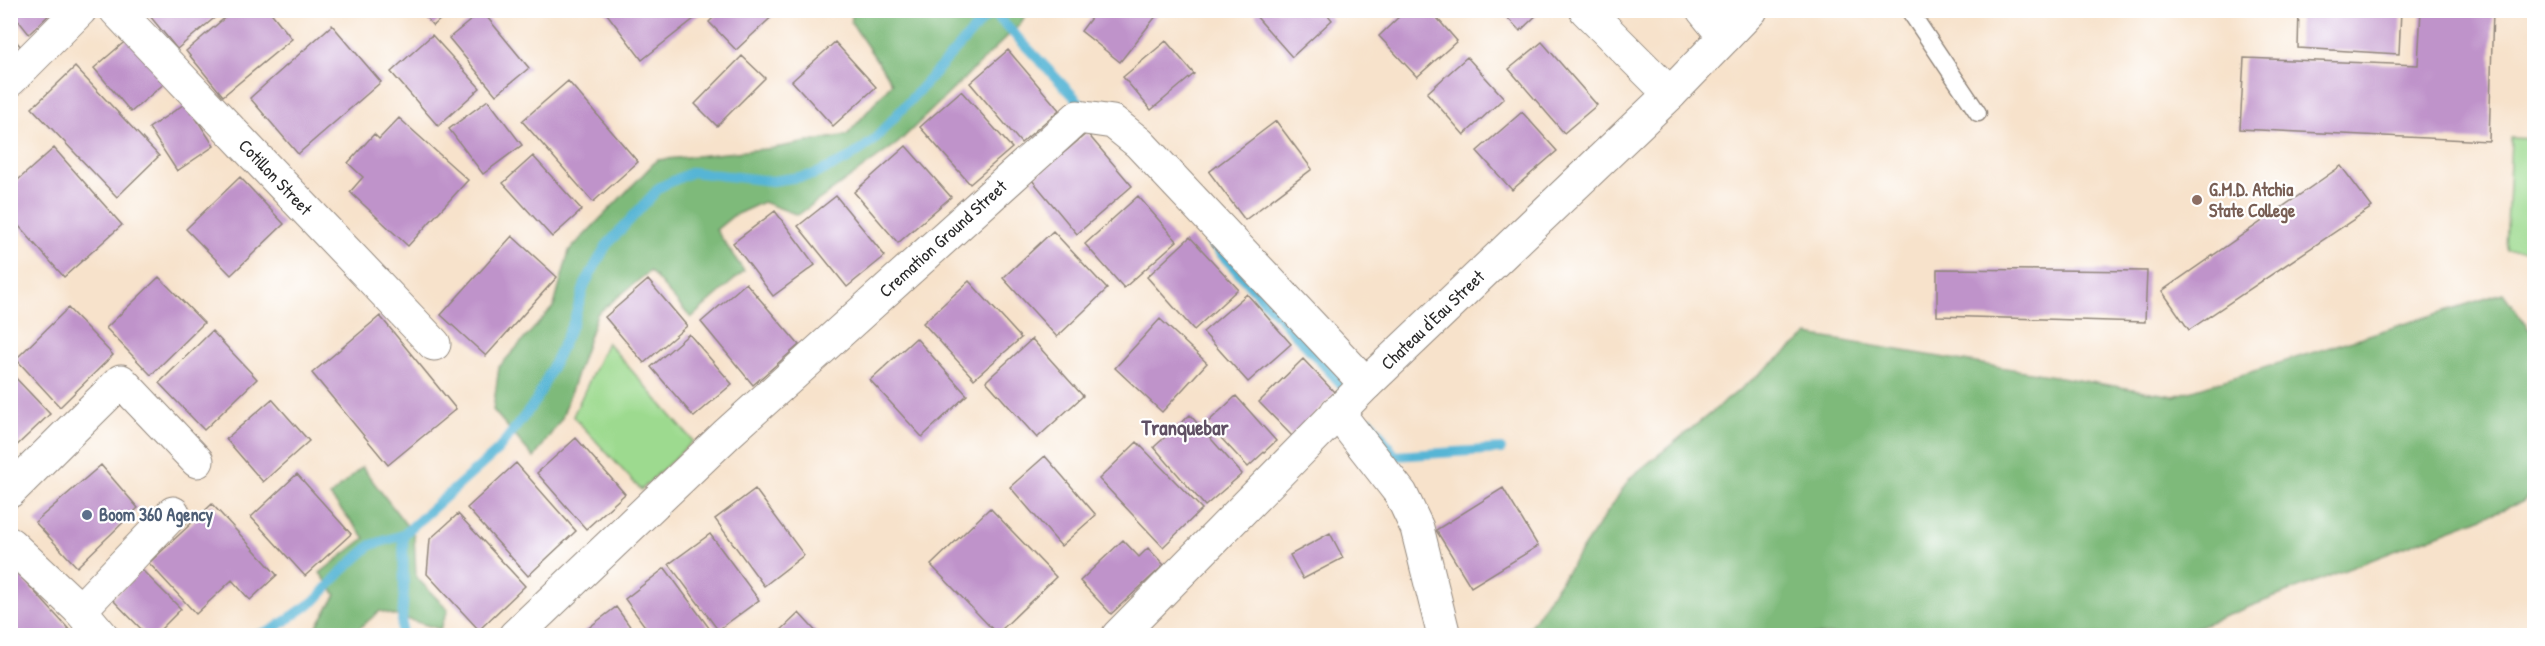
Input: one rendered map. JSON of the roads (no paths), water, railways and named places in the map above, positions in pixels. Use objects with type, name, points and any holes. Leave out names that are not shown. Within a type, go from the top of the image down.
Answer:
[{"type":"street","points":[[10,80],[80,10]]},
{"type":"street","name":"Cotillon Street","points":[[116,10],[434,344]]},
{"type":"street","points":[[1586,10],[1670,94]]},
{"type":"street","points":[[1703,10],[1725,37]]},
{"type":"street","name":"Chateau d'Eau Street","points":[[1118,636],[1337,412],[1670,94],[1751,10]]},
{"type":"street","name":"Cremation Ground Street","points":[[515,636],[728,434],[1078,117],[1113,122],[1140,143],[1366,384]]},
{"type":"street","points":[[10,491],[121,381],[197,461]]},
{"type":"street","points":[[1337,412],[1401,494],[1417,528],[1444,636]]},
{"type":"street","points":[[80,610],[173,513]]},
{"type":"street","points":[[10,544],[80,610],[102,636]]},
{"type":"lane","points":[[1909,10],[1978,113]]},
{"type":"waterway","points":[[401,636],[404,590],[403,535],[498,450],[536,401],[573,323],[585,284],[606,246],[660,187],[692,172],[772,181],[813,175],[846,160],[872,142],[992,10]]},
{"type":"waterway","points":[[992,11],[1084,107]]},
{"type":"waterway","points":[[1211,243],[1345,388]]},
{"type":"waterway","points":[[1370,421],[1395,456],[1501,449]]},
{"type":"waterway","points":[[254,636],[272,630],[317,599],[342,571],[371,545],[403,535]]},
{"type":"place","name":"G.M.D. Atchia State College","points":[[2197,200]]},
{"type":"place","name":"Boom 360 Agency","points":[[87,515]]},
{"type":"district","name":"Tranquebar","points":[[1185,428]]}]
